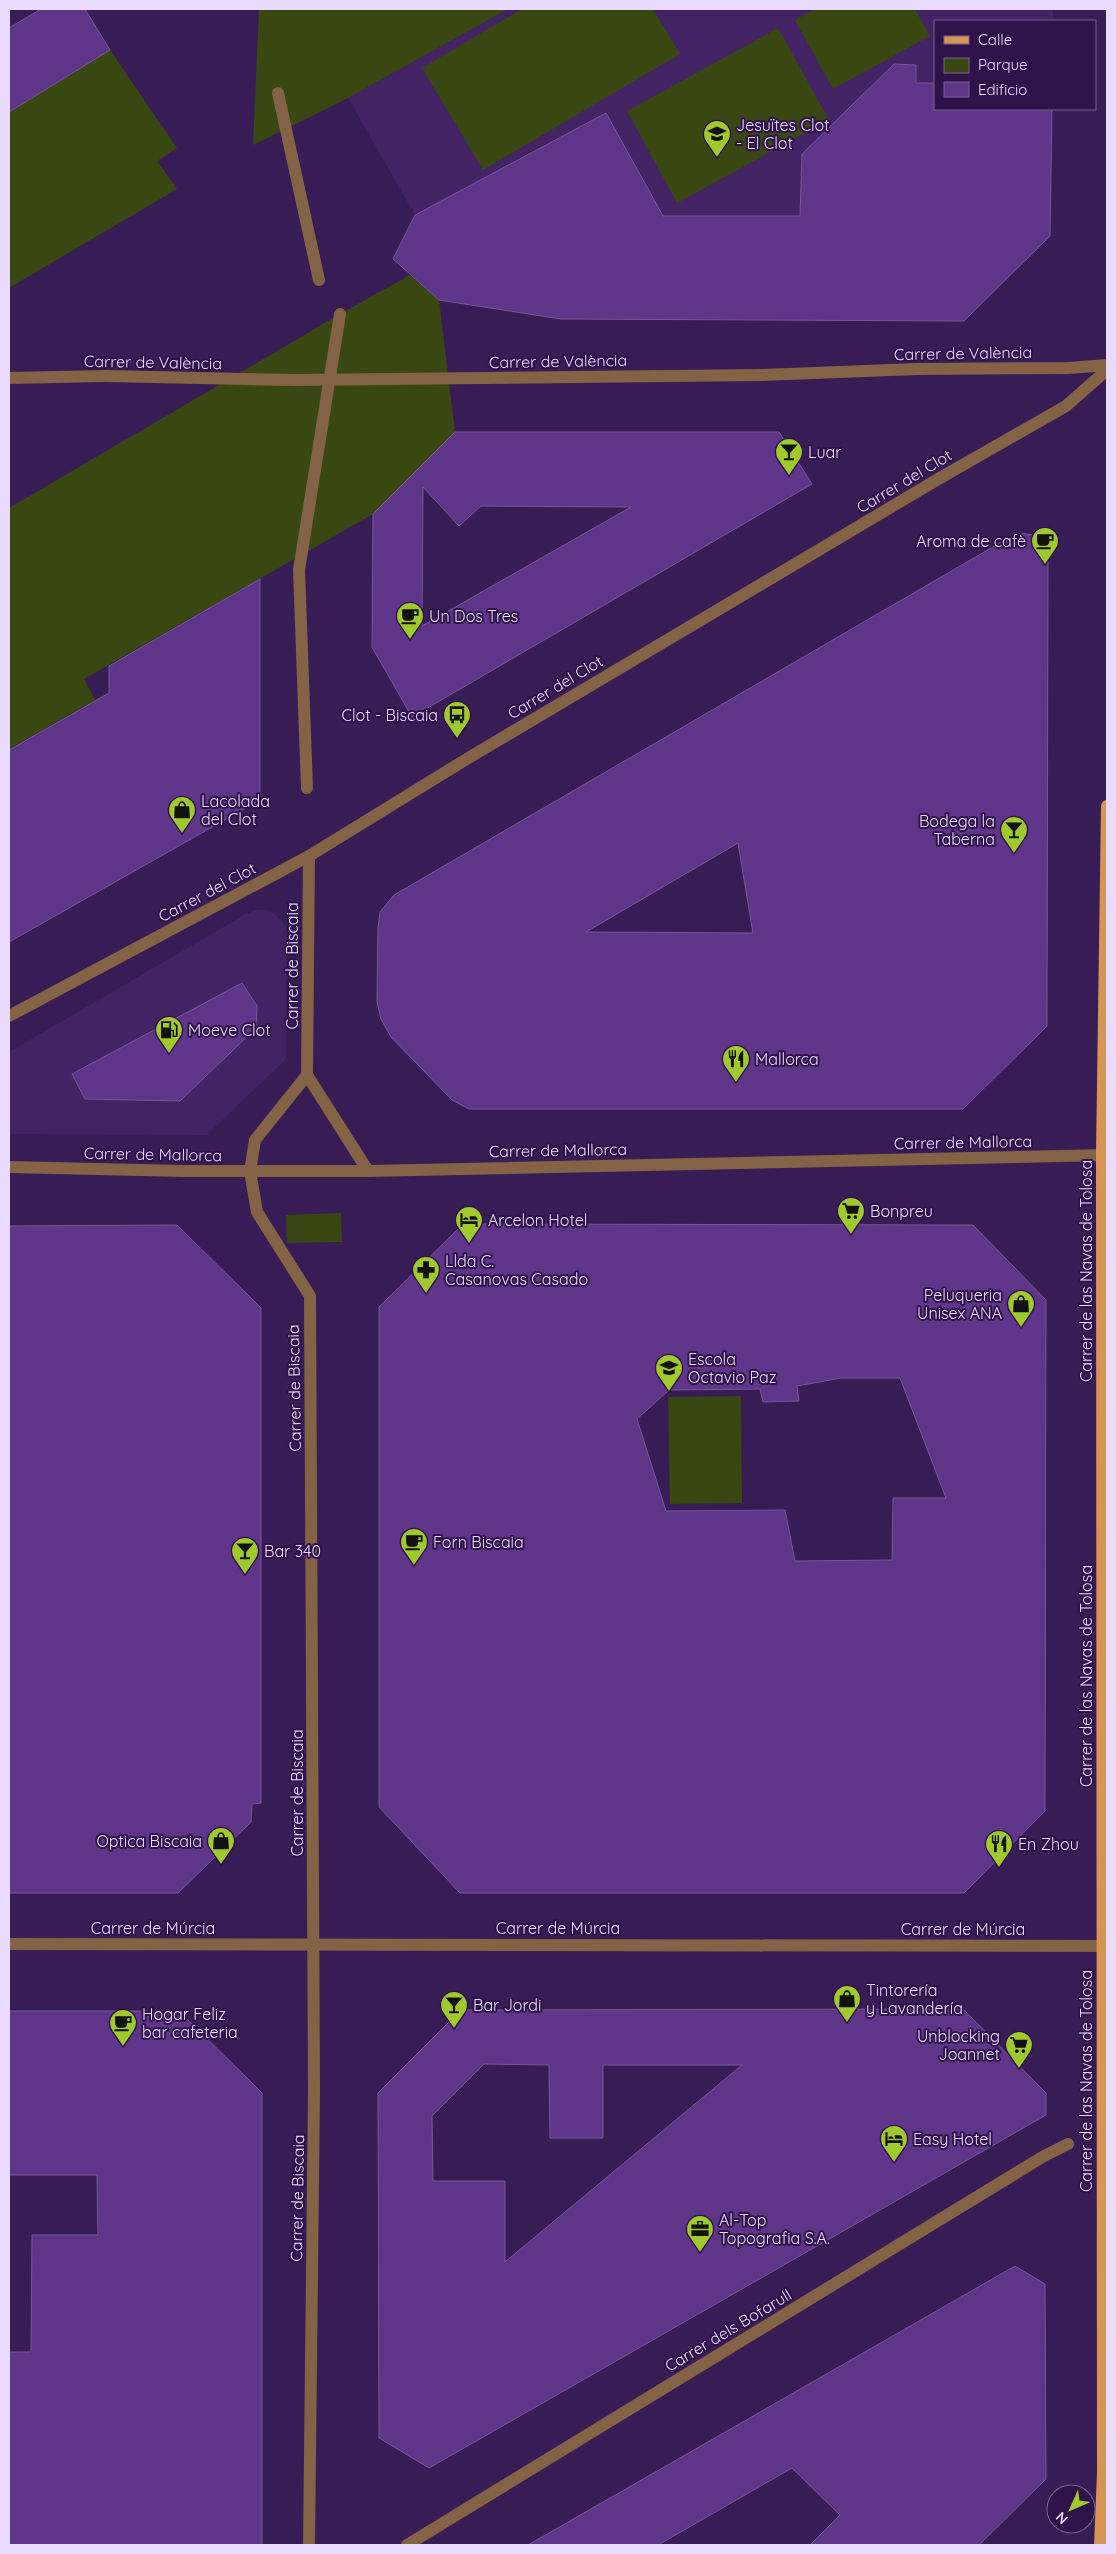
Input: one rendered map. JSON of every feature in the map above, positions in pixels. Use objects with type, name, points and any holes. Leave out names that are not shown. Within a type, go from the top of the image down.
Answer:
[{"type":"main road","name":"Carrer de las Navas de Tolosa","points":[[1100,2545],[1103,2473],[1107,806]]},
{"type":"street","points":[[278,93],[319,280]]},
{"type":"street","points":[[307,788],[299,570],[340,314]]},
{"type":"street","name":"Carrer de València","points":[[9,378],[106,376],[294,380],[761,375],[917,369],[1068,368],[1107,365]]},
{"type":"street","name":"Carrer del Clot","points":[[9,1016],[309,856],[504,737],[1066,406],[1107,370]]},
{"type":"street","name":"Carrer de Biscaia","points":[[309,856],[307,1075],[255,1140],[250,1171],[256,1212],[310,1296],[314,1944],[309,2545]]},
{"type":"street","points":[[307,1075],[368,1171]]},
{"type":"street","name":"Carrer de Mallorca","points":[[9,1167],[368,1171],[1105,1156]]},
{"type":"street","name":"Carrer de Múrcia","points":[[9,1944],[1105,1946]]},
{"type":"street","name":"Carrer dels Bofarull","points":[[407,2545],[1035,2162],[1068,2144]]},
{"type":"shaded area","name":"Jesuïtes Clot - El Clot","points":[[508,9],[1053,9],[1053,20],[934,20],[934,110],[1052,110],[1050,236],[964,321],[561,319],[439,300],[393,259],[415,215],[348,98]]},
{"type":"shaded area","points":[[256,910],[266,910],[275,914],[286,926],[286,1059],[207,1135],[9,1134],[9,1052],[244,915]]},
{"type":"green space","points":[[259,9],[508,9],[348,98],[253,145]]},
{"type":"green space","points":[[522,9],[653,9],[680,54],[483,170],[422,68]]},
{"type":"green space","points":[[815,9],[915,9],[930,36],[833,89],[795,20]]},
{"type":"green space","points":[[778,28],[829,120],[677,203],[627,111]]},
{"type":"green space","points":[[110,50],[177,148],[157,161],[177,189],[9,288],[9,112]]},
{"type":"green space","points":[[410,275],[439,300],[455,432],[373,514],[84,679],[95,700],[9,749],[9,508]]},
{"type":"green space","points":[[341,1213],[342,1242],[287,1243],[286,1215]]},
{"type":"green space","points":[[741,1396],[742,1503],[670,1504],[668,1397]]},
{"type":"building","points":[[41,9],[85,9],[110,50],[9,112],[9,28]]},
{"type":"building","points":[[894,64],[916,65],[916,83],[934,83],[934,110],[1052,110],[1050,236],[964,321],[561,319],[439,300],[393,259],[415,215],[606,113],[663,216],[800,216],[802,154]]},
{"type":"building","points":[[455,432],[779,432],[812,484],[412,717],[372,647],[373,514]],"holes":[[[423,487],[459,526],[481,506],[631,507],[422,626]]]},
{"type":"building","points":[[1021,533],[1032,535],[1041,541],[1048,559],[1047,1026],[963,1109],[469,1109],[452,1100],[391,1037],[381,1019],[377,1002],[378,928],[380,912],[394,895],[1010,537]],"holes":[[[738,843],[753,933],[586,932]]]},
{"type":"building","points":[[260,579],[260,800],[9,942],[9,750],[109,693],[109,666]]},
{"type":"building","points":[[242,983],[257,1006],[256,1028],[180,1101],[85,1099],[72,1074]]},
{"type":"building","points":[[463,1224],[973,1225],[1046,1300],[1045,1811],[964,1893],[460,1893],[379,1807],[379,1307]],"holes":[[[841,1378],[900,1378],[946,1498],[893,1498],[892,1560],[795,1561],[785,1510],[666,1511],[637,1419],[669,1390],[760,1389],[763,1402],[799,1401],[797,1386]]]},
{"type":"building","points":[[177,1225],[261,1308],[261,1803],[252,1804],[251,1822],[178,1893],[9,1893],[9,1226]]},
{"type":"building","points":[[963,2009],[1046,2093],[1046,2115],[429,2468],[379,2438],[378,2093],[461,2010]],"holes":[[[484,2064],[549,2065],[550,2138],[603,2138],[603,2065],[742,2065],[505,2262],[505,2181],[433,2181],[432,2116]]]},
{"type":"building","points":[[9,2011],[179,2011],[262,2093],[262,2545],[9,2545],[9,2352],[31,2352],[32,2235],[98,2235],[97,2175],[9,2175]]},
{"type":"building","points":[[1015,2266],[1045,2284],[1046,2479],[979,2545],[810,2545],[840,2515],[792,2468],[658,2545],[528,2545]]},
{"type":"place","name":"Jesuïtes Clot - El Clot","points":[[717,158]]},
{"type":"place","name":"Luar","points":[[789,476]]},
{"type":"place","name":"Aroma de cafè","points":[[1045,565]]},
{"type":"place","name":"Un Dos Tres","points":[[410,640]]},
{"type":"place","name":"Clot - Biscaia","points":[[457,739]]},
{"type":"place","name":"Lacolada del Clot","points":[[182,834]]},
{"type":"place","name":"Bodega la Taberna","points":[[1014,854]]},
{"type":"place","name":"Moeve Clot","points":[[169,1054]]},
{"type":"place","name":"Mallorca","points":[[736,1083]]},
{"type":"place","name":"Bonpreu","points":[[851,1235]]},
{"type":"place","name":"Arcelon Hotel","points":[[469,1244]]},
{"type":"place","name":"Llda C. Casanovas Casado","points":[[426,1294]]},
{"type":"place","name":"Peluqueria Unisex ANA","points":[[1021,1328]]},
{"type":"place","name":"Escola Octavio Paz","points":[[669,1392]]},
{"type":"place","name":"Forn Biscaia","points":[[414,1566]]},
{"type":"place","name":"Bar 340","points":[[245,1575]]},
{"type":"place","name":"Optica Biscaia","points":[[221,1865]]},
{"type":"place","name":"En Zhou","points":[[999,1868]]},
{"type":"place","name":"Tintorería y Lavandería","points":[[847,2023]]},
{"type":"place","name":"Bar Jordi","points":[[454,2029]]},
{"type":"place","name":"Hogar Feliz bar cafeteria","points":[[123,2047]]},
{"type":"place","name":"Unblocking Joannet","points":[[1019,2069]]},
{"type":"place","name":"Easy Hotel","points":[[894,2163]]},
{"type":"place","name":"Al-Top Topografia S.A.","points":[[700,2253]]}]
